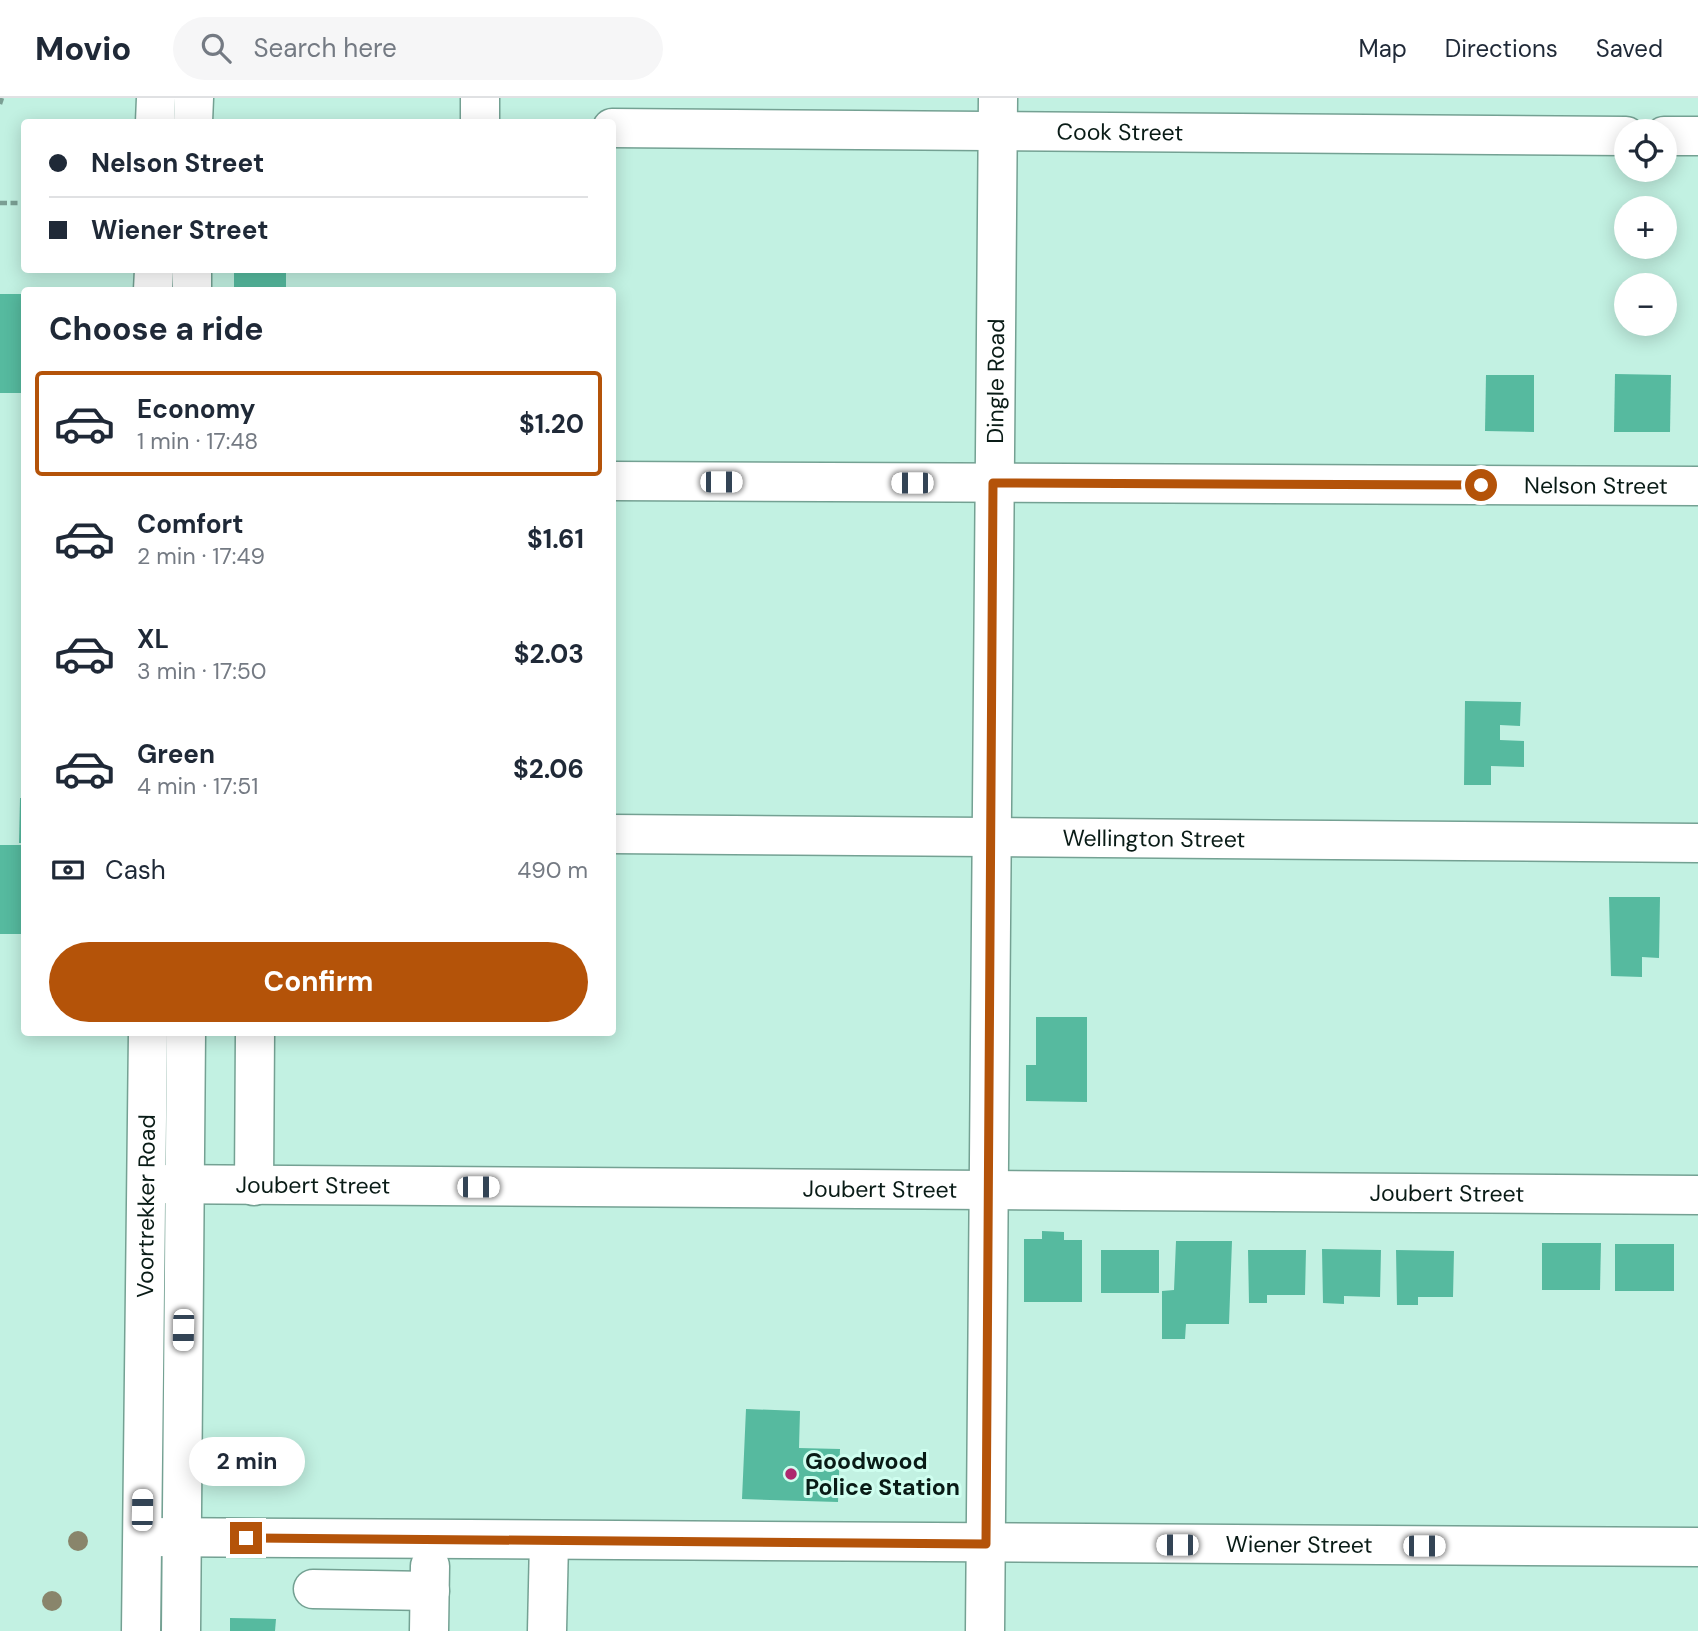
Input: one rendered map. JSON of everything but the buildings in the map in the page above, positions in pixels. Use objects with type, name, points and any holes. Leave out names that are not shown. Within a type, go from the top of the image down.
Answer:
[{"type":"street","points":[[155,119],[156,98]]},
{"type":"street","points":[[193,119],[194,98]]},
{"type":"street","points":[[480,98],[480,119]]},
{"type":"street","name":"Cook Street","points":[[616,128],[997,115],[1614,136]]},
{"type":"street","name":"Dingle Road","points":[[985,1631],[997,115]]},
{"type":"street","points":[[1677,136],[1698,136]]},
{"type":"street","name":"Nelson Street","points":[[616,481],[1698,486]]},
{"type":"street","name":"Wellington Street","points":[[616,834],[1698,843]]},
{"type":"street","name":"Voortrekker Road","points":[[141,1631],[148,1036]]},
{"type":"street","name":"Voortrekker Road","points":[[181,1631],[186,1036]]},
{"type":"street","points":[[254,1186],[255,1036]]},
{"type":"street","name":"Joubert Street","points":[[146,1184],[1698,1195]]},
{"type":"street","name":"Wiener Street","points":[[142,1537],[1698,1547]]},
{"type":"street","points":[[429,1631],[431,1539]]},
{"type":"street","points":[[547,1631],[549,1541]]},
{"type":"street","points":[[313,1589],[430,1591]]},
{"type":"path","points":[[0,104],[2,98]]},
{"type":"path","points":[[0,203],[21,203]]},
{"type":"place","name":"Goodwood Police Station","points":[[791,1474]]},
{"type":"route","points":[[246,1538],[986,1544],[993,483],[1481,485]]}]
